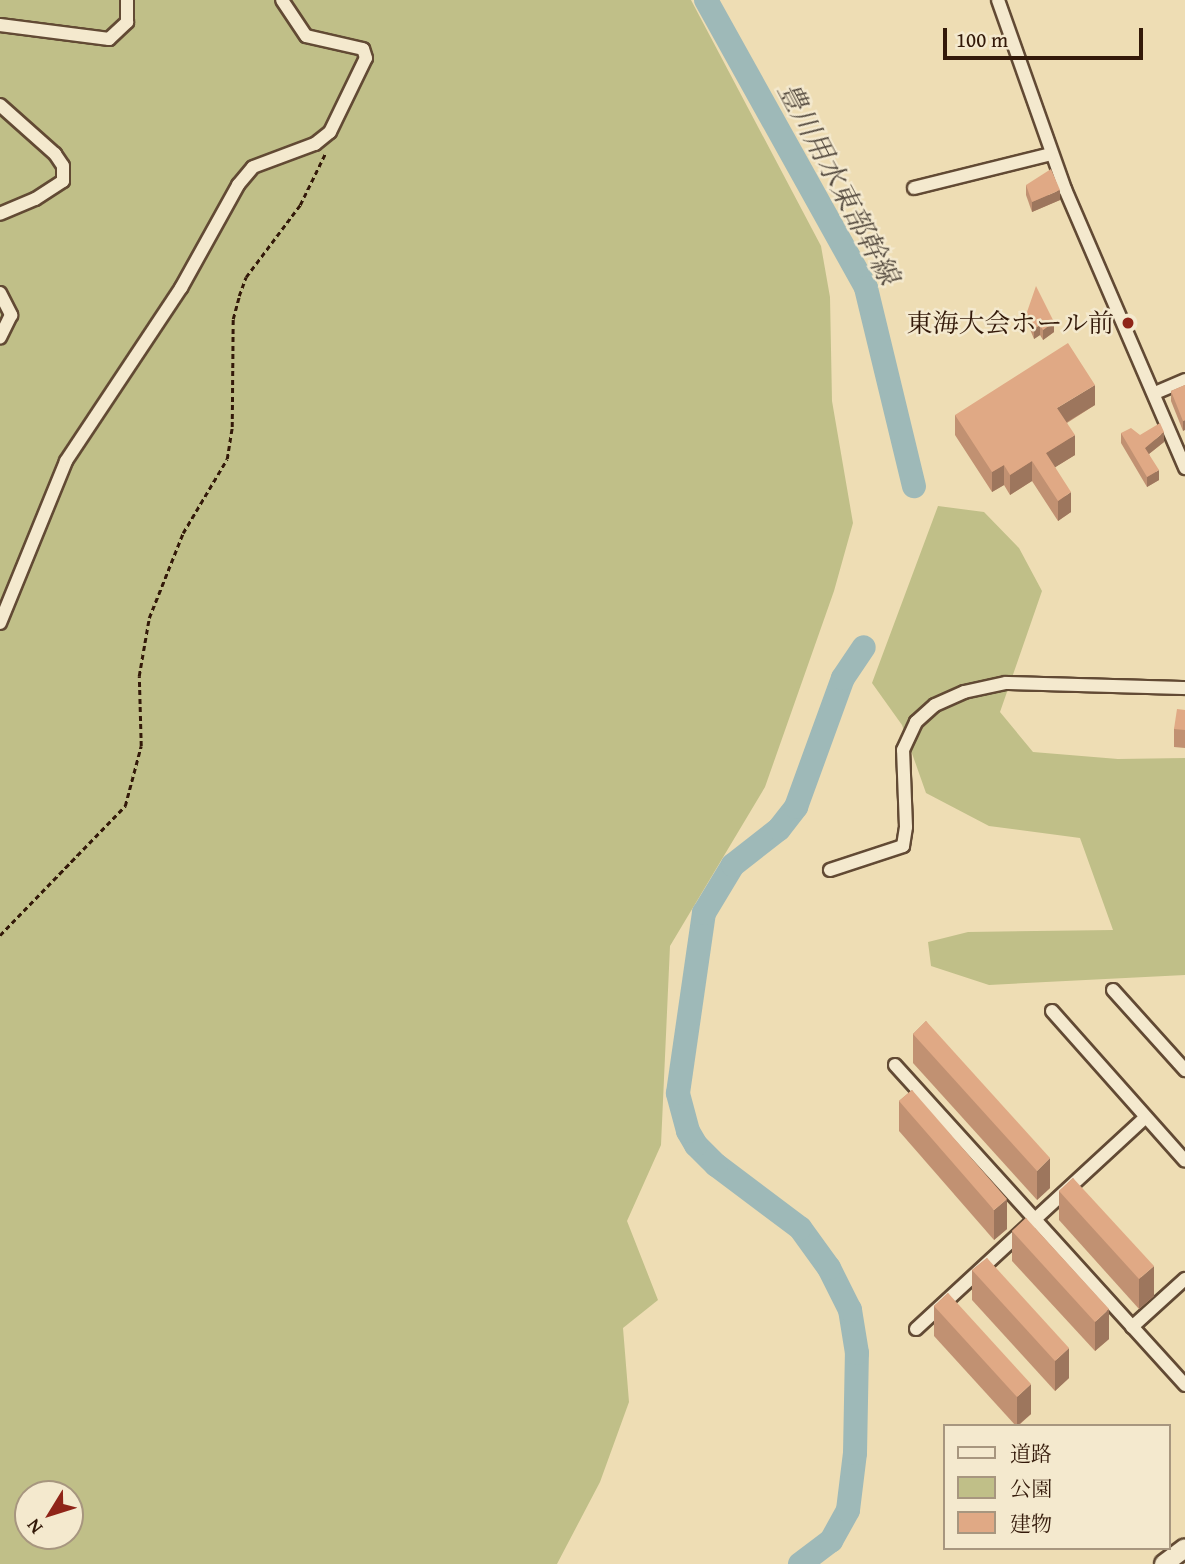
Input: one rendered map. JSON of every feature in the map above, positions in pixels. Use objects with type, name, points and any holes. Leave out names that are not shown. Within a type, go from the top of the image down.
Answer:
[{"type":"street","points":[[0,25],[109,39],[127,22],[127,0]]},
{"type":"street","points":[[0,623],[66,461],[181,288],[238,185],[253,167],[315,144],[330,132],[366,53],[306,36],[282,0]]},
{"type":"street","points":[[998,0],[1051,154],[1120,325],[1155,393],[1185,468]]},
{"type":"street","points":[[0,105],[55,154],[63,173],[63,180],[35,200],[0,214]]},
{"type":"street","points":[[914,188],[1051,154]]},
{"type":"street","points":[[0,293],[11,315],[0,338]]},
{"type":"street","points":[[1155,393],[1185,380]]},
{"type":"street","points":[[830,870],[903,846],[906,827],[903,750],[916,722],[935,705],[964,692],[1006,683],[1185,688]]},
{"type":"street","points":[[1113,990],[1185,1070]]},
{"type":"street","points":[[1052,1011],[1185,1161]]},
{"type":"street","points":[[895,1065],[1185,1385]]},
{"type":"street","points":[[916,1329],[1145,1118]]},
{"type":"street","points":[[1132,1327],[1185,1279]]},
{"type":"street","points":[[1164,1564],[1185,1548]]},
{"type":"path","points":[[0,935],[125,806],[141,746],[139,676],[149,618],[183,533],[227,459],[232,427],[233,319],[239,296],[246,277],[318,173],[330,132]]},
{"type":"green space","points":[[0,0],[691,0],[821,246],[830,297],[832,401],[853,523],[834,591],[765,787],[670,946],[661,1145],[627,1221],[658,1300],[623,1328],[629,1402],[600,1482],[557,1564],[0,1564]]},
{"type":"green space","points":[[938,506],[984,512],[1019,548],[1042,591],[1000,712],[1033,752],[1118,759],[1185,758],[1185,975],[989,985],[931,966],[928,942],[968,932],[1113,930],[1080,838],[989,826],[926,793],[902,725],[872,683]]},
{"type":"building","points":[[1051,169],[1060,190],[1032,202],[1026,185]]},
{"type":"building","points":[[1036,286],[1054,322],[1043,330],[1040,325],[1034,329],[1027,312]]},
{"type":"building","points":[[1068,343],[1095,385],[1057,408],[1075,435],[1046,453],[1071,492],[1058,501],[1032,461],[1010,475],[1004,465],[992,472],[955,415]]},
{"type":"building","points":[[1185,385],[1185,420],[1183,421],[1171,391]]},
{"type":"building","points":[[1160,423],[1164,432],[1145,448],[1159,470],[1147,477],[1121,433],[1131,428],[1140,435]]},
{"type":"building","points":[[1177,709],[1185,710],[1185,730],[1174,729]]},
{"type":"building","points":[[926,1021],[1050,1158],[1037,1171],[913,1034]]},
{"type":"building","points":[[912,1090],[1007,1199],[994,1210],[899,1101]]},
{"type":"building","points":[[1073,1178],[1154,1266],[1139,1279],[1059,1191]]},
{"type":"building","points":[[1026,1218],[1109,1309],[1095,1322],[1012,1231]]},
{"type":"building","points":[[987,1258],[1069,1348],[1055,1361],[972,1270]]},
{"type":"building","points":[[948,1293],[1031,1384],[1017,1397],[934,1306]]},
{"type":"waterway","name":"豊川用水東部幹線","points":[[706,0],[866,288],[914,486]]},
{"type":"waterway","name":"豊川用水東部幹線","points":[[800,1564],[831,1541],[848,1510],[855,1453],[857,1353],[850,1310],[829,1268],[800,1228],[716,1165],[696,1145],[688,1131],[678,1093],[704,913],[733,865],[779,829],[796,807],[843,678],[864,647]]},
{"type":"place","name":"東海大会ホール前","points":[[1128,323]]}]
